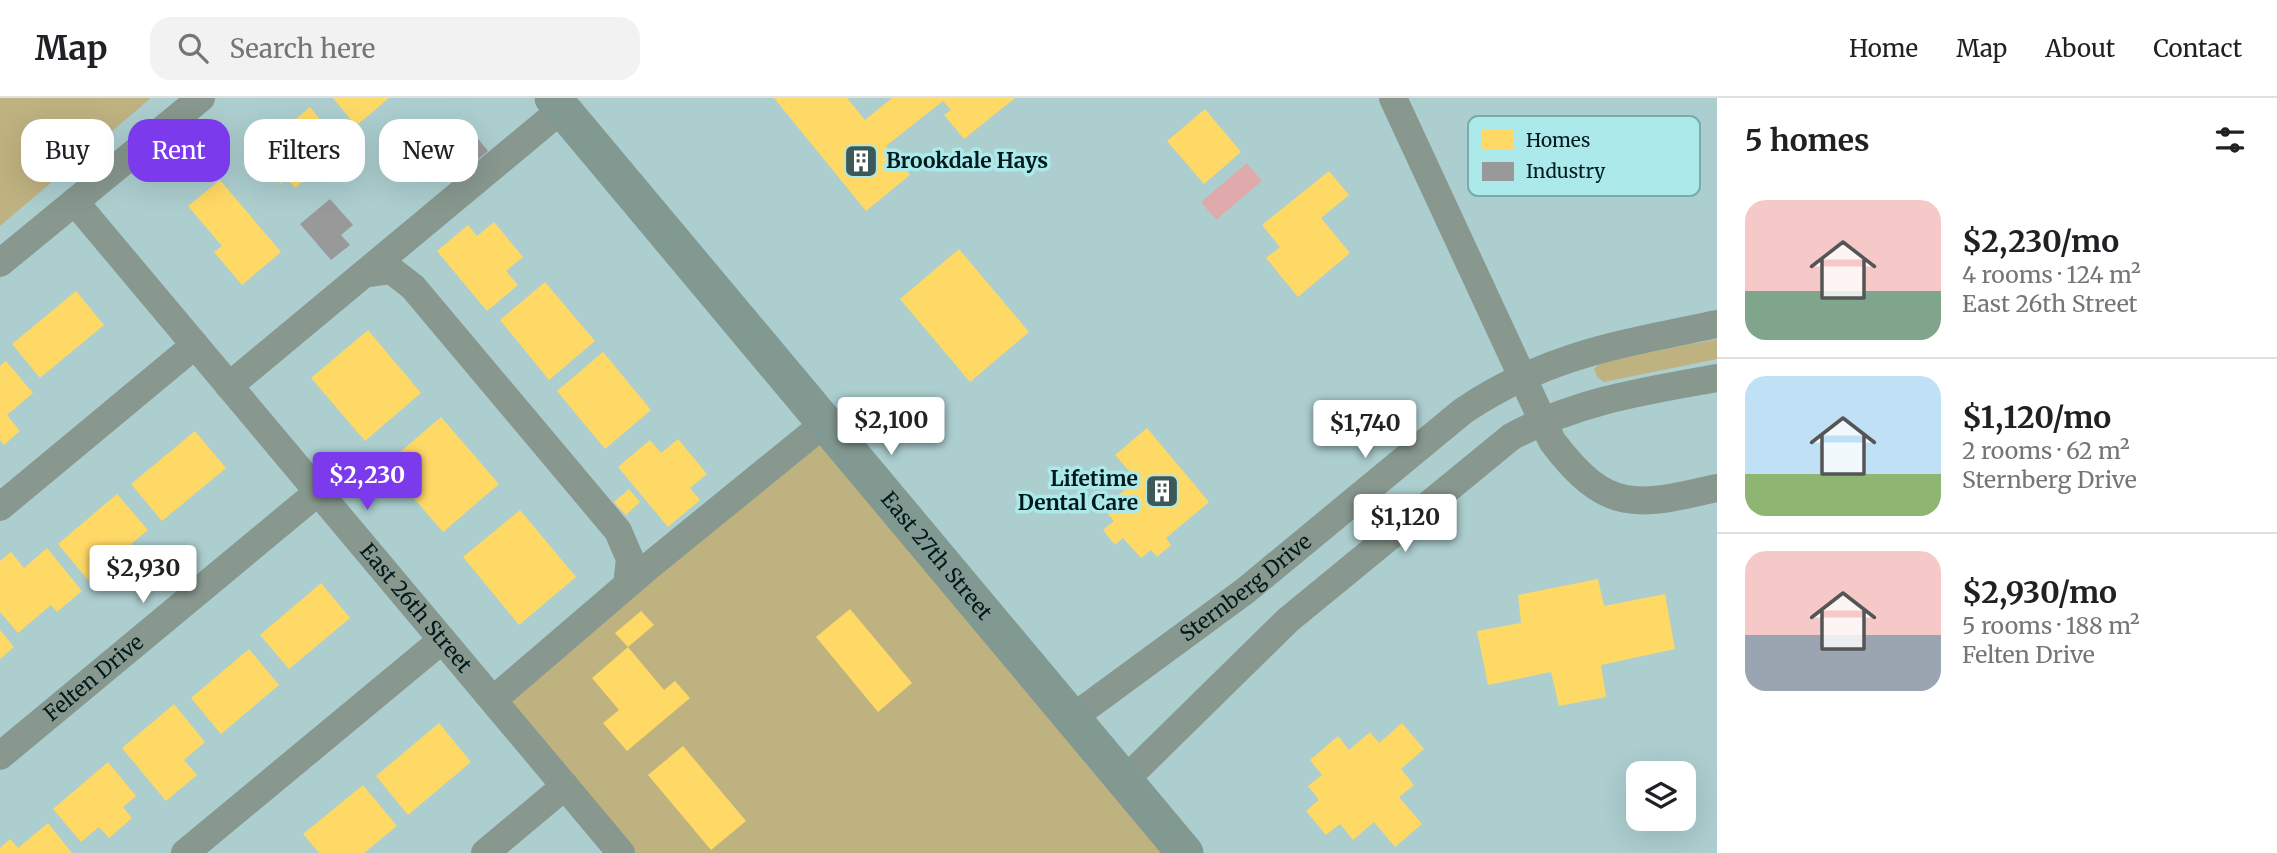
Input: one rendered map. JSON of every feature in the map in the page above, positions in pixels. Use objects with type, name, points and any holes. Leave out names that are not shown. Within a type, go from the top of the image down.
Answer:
[{"type":"main road","name":"East 27th Street","points":[[558,103],[1185,853]]},
{"type":"street","points":[[0,263],[201,98]]},
{"type":"street","points":[[1393,98],[1552,441],[1578,474],[1619,499],[1665,500],[1717,488]]},
{"type":"street","points":[[229,386],[419,230],[558,103]]},
{"type":"street","name":"East 26th Street","points":[[75,202],[621,853]]},
{"type":"street","points":[[419,230],[412,268],[434,312]]},
{"type":"street","points":[[368,273],[385,269],[400,275],[618,531],[630,558],[627,585]]},
{"type":"street","name":"Sternberg Drive","points":[[1072,718],[1245,591],[1463,411],[1523,376],[1586,352],[1717,324]]},
{"type":"street","points":[[0,507],[195,345]]},
{"type":"street","points":[[1125,780],[1287,620],[1489,453],[1543,419],[1623,395],[1717,377]]},
{"type":"street","points":[[493,700],[627,585],[825,423]]},
{"type":"street","name":"Felten Drive","points":[[0,756],[318,492]]},
{"type":"street","points":[[618,531],[646,548],[674,546]]},
{"type":"street","points":[[185,853],[442,640]]},
{"type":"street","points":[[485,853],[565,786]]},
{"type":"shaded area","points":[[0,98],[151,98],[114,129],[114,119],[21,119],[21,182],[52,182],[0,226]]},
{"type":"shaded area","points":[[1247,163],[1262,181],[1216,220],[1201,202]]},
{"type":"shaded area","points":[[1717,339],[1717,359],[1604,382],[1597,377],[1594,369],[1601,362]]},
{"type":"shaded area","points":[[825,423],[1185,853],[621,853],[493,700]]},
{"type":"building: Homes","points":[[333,98],[389,98],[364,119],[350,119]]},
{"type":"building: Homes","name":"Brookdale Hays","points":[[774,98],[847,98],[865,120],[892,98],[1015,98],[964,139],[944,115],[951,110],[943,101],[886,146],[910,175],[866,211]]},
{"type":"building: Homes","points":[[310,107],[320,119],[296,119]]},
{"type":"building: Homes","points":[[1205,109],[1241,152],[1204,184],[1167,141]]},
{"type":"building: Homes","points":[[1329,171],[1349,195],[1321,218],[1350,253],[1298,297],[1266,258],[1280,247],[1262,225]]},
{"type":"building: Homes","points":[[218,182],[222,182],[281,252],[242,285],[214,252],[222,246],[188,206]]},
{"type":"building: Homes","points":[[290,182],[302,182],[295,188]]},
{"type":"building: Homes","points":[[494,222],[523,257],[506,271],[518,285],[487,311],[437,251],[468,225],[477,236]]},
{"type":"building: Homes","points":[[959,249],[1029,332],[970,382],[900,299]]},
{"type":"building: Homes","points":[[545,282],[595,341],[549,380],[500,320]]},
{"type":"building: Homes","points":[[76,291],[104,325],[40,378],[12,344]]},
{"type":"building: Homes","points":[[368,330],[421,393],[365,441],[311,378]]},
{"type":"building: Homes","points":[[603,352],[651,410],[605,449],[557,391]]},
{"type":"building: Homes","points":[[6,361],[33,393],[7,415],[20,431],[4,445],[0,440],[0,366]]},
{"type":"building: Homes","points":[[441,417],[499,484],[443,532],[385,465]]},
{"type":"building: Homes","name":"Lifetime Dental Care","points":[[1147,428],[1209,502],[1166,538],[1171,545],[1157,557],[1151,550],[1141,558],[1123,538],[1115,545],[1103,530],[1114,521],[1103,508],[1137,480],[1115,455]]},
{"type":"building: Homes","points":[[195,431],[226,468],[162,521],[131,484]]},
{"type":"building: Homes","points":[[678,439],[707,474],[690,488],[700,500],[668,527],[618,467],[650,440],[661,453]]},
{"type":"building: Homes","points":[[629,489],[640,502],[626,515],[614,502]]},
{"type":"building: Homes","points":[[117,494],[148,530],[88,580],[58,544]]},
{"type":"building: Homes","points":[[520,510],[576,577],[519,625],[463,557]]},
{"type":"building: Homes","points":[[47,548],[82,591],[57,612],[51,605],[18,633],[0,612],[0,561],[11,552],[24,568]]},
{"type":"building: Homes","points":[[1598,579],[1604,606],[1665,594],[1675,649],[1601,665],[1606,697],[1559,706],[1551,672],[1488,685],[1477,631],[1521,623],[1518,595]]},
{"type":"building: Homes","points":[[321,583],[350,618],[289,669],[260,635]]},
{"type":"building: Homes","points":[[850,609],[912,683],[878,712],[816,637]]},
{"type":"building: Homes","points":[[641,611],[654,625],[628,647],[615,633]]},
{"type":"building: Homes","points":[[0,630],[14,647],[0,659]]},
{"type":"building: Homes","points":[[628,647],[664,690],[675,681],[690,698],[627,751],[603,723],[619,710],[592,678]]},
{"type":"building: Homes","points":[[249,649],[279,685],[221,734],[191,698]]},
{"type":"building: Homes","points":[[174,704],[205,742],[184,760],[197,775],[166,801],[122,748]]},
{"type":"building: Homes","points":[[439,723],[471,762],[408,815],[376,776]]},
{"type":"building: Homes","points":[[1402,723],[1424,749],[1401,769],[1414,785],[1399,797],[1422,824],[1395,847],[1374,822],[1353,840],[1340,824],[1326,835],[1306,811],[1319,800],[1308,786],[1322,775],[1310,760],[1338,736],[1349,750],[1370,732],[1379,743]]},
{"type":"building: Homes","points":[[683,746],[746,821],[711,850],[648,775]]},
{"type":"building: Homes","points":[[108,762],[136,796],[123,807],[132,818],[109,838],[99,827],[81,842],[53,809]]},
{"type":"building: Homes","points":[[363,785],[397,826],[364,853],[319,853],[303,834]]},
{"type":"building: Homes","points":[[48,823],[72,853],[0,853],[0,848],[10,839],[18,848]]},
{"type":"building: Industry","points":[[478,139],[488,151],[478,159]]},
{"type":"building: Industry","points":[[330,199],[353,225],[341,235],[350,245],[331,260],[300,224]]},
{"type":"place","name":"Brookdale Hays","points":[[861,161]]},
{"type":"place","name":"Lifetime Dental Care","points":[[1162,491]]}]
